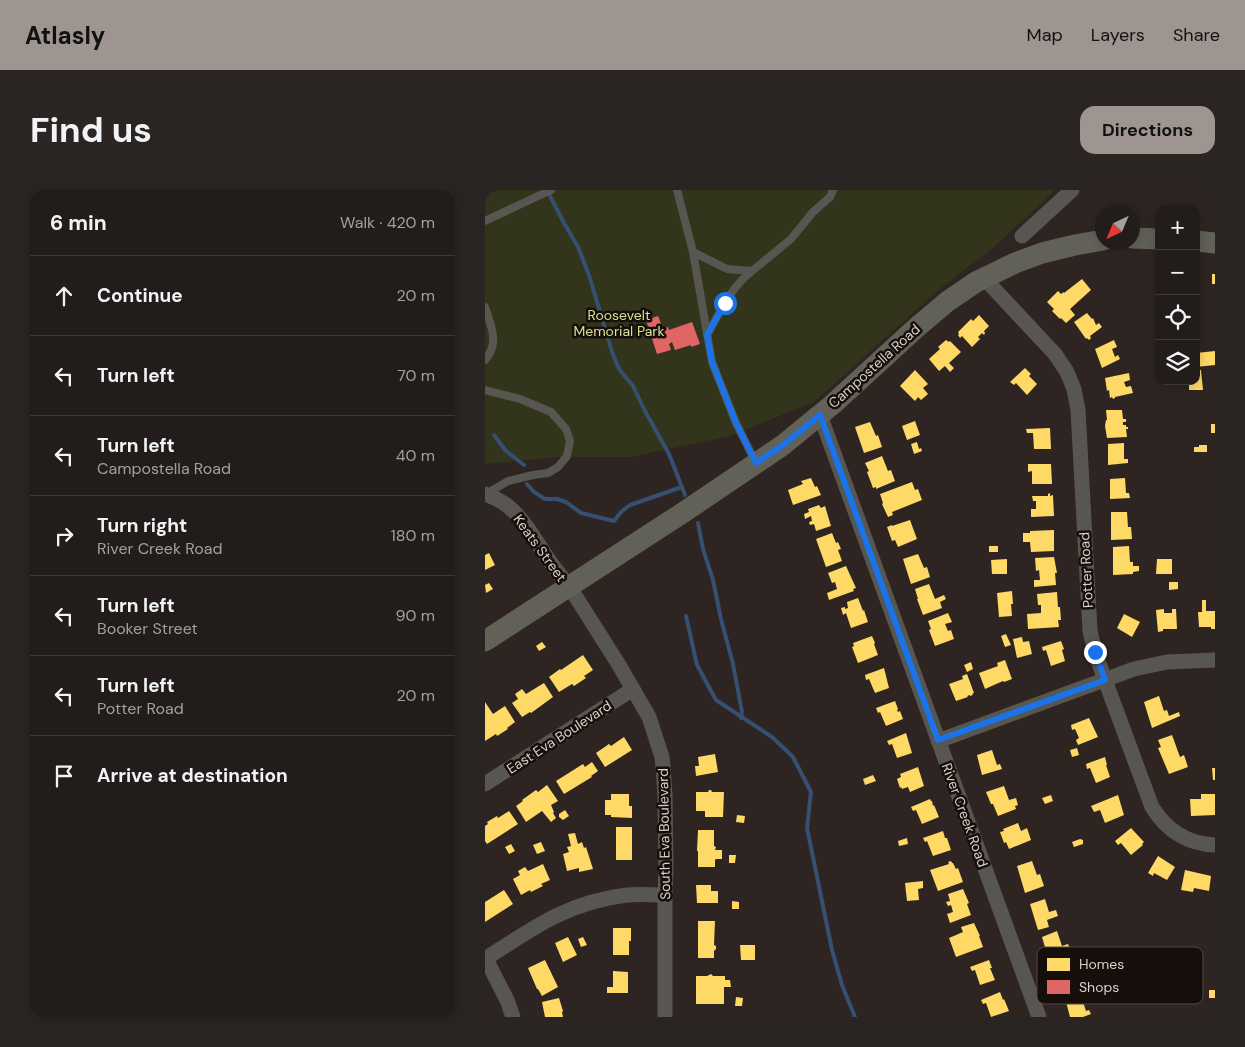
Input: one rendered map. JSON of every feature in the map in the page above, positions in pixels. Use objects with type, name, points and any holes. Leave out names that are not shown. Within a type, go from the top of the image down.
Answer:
[{"type":"main road","points":[[1140,238],[1155,239]]},
{"type":"main road","name":"Campostella Road","points":[[485,641],[681,514],[783,445],[833,404],[916,328],[969,286],[1015,263],[1042,253],[1095,241]]},
{"type":"main road","points":[[1200,241],[1215,243]]},
{"type":"street","points":[[1022,236],[1071,190]]},
{"type":"street","name":"Potter Road","points":[[984,278],[1055,354],[1067,372],[1074,389],[1078,410],[1090,631],[1095,652],[1152,807],[1157,816],[1177,834],[1189,840],[1215,845]]},
{"type":"street","name":"River Creek Road","points":[[820,415],[1039,1017]]},
{"type":"street","name":"Keats Street","points":[[486,494],[499,500],[519,516],[559,575],[569,586]]},
{"type":"street","name":"South Eva Boulevard","points":[[569,586],[633,689],[649,717],[657,740],[663,767],[666,869],[665,1017]]},
{"type":"street","points":[[938,740],[1134,669],[1167,662],[1215,660]]},
{"type":"street","name":"East Eva Boulevard","points":[[485,784],[633,689]]},
{"type":"street","points":[[513,1017],[507,1000],[485,959],[531,929],[572,908],[614,897],[665,895]]},
{"type":"lane","points":[[485,220],[551,190]]},
{"type":"lane","points":[[677,190],[693,252],[712,362],[736,423],[756,463]]},
{"type":"lane","points":[[707,335],[725,303],[741,280],[791,239],[813,212],[830,197],[833,190]]},
{"type":"lane","points":[[693,252],[727,269],[752,271]]},
{"type":"lane","points":[[485,307],[494,336],[490,354],[485,360]]},
{"type":"lane","name":"Keats Street","points":[[485,390],[520,399],[551,412],[566,429],[570,441],[567,456],[558,467],[548,473],[533,474],[508,481],[486,494]]},
{"type":"green space","name":"Roosevelt Memorial Park","points":[[485,190],[1055,190],[995,246],[936,292],[814,402],[730,436],[631,457],[557,457],[485,464]]},
{"type":"building: Homes","points":[[1212,274],[1215,274],[1215,284],[1212,284]]},
{"type":"building: Homes","points":[[1082,279],[1091,290],[1070,309],[1075,315],[1066,323],[1052,311],[1054,309],[1047,302],[1058,291],[1061,294],[1064,293]]},
{"type":"building: Homes","points":[[1087,313],[1093,318],[1096,325],[1099,323],[1102,327],[1090,336],[1089,340],[1086,339],[1074,322]]},
{"type":"building: Homes","points":[[979,315],[989,326],[984,331],[984,335],[982,333],[978,337],[980,339],[972,347],[962,336],[960,338],[958,332],[971,319],[973,321]]},
{"type":"building: Homes","points":[[946,340],[950,341],[961,352],[949,363],[954,368],[950,372],[945,366],[939,371],[929,359],[940,349],[938,347]]},
{"type":"building: Homes","points":[[1114,340],[1117,347],[1112,349],[1115,357],[1118,355],[1120,359],[1102,368],[1095,349]]},
{"type":"building: Homes","points":[[1215,351],[1215,365],[1200,367],[1200,353]]},
{"type":"building: Homes","points":[[1025,368],[1031,374],[1029,376],[1037,384],[1027,395],[1016,383],[1014,385],[1010,382]]},
{"type":"building: Homes","points":[[915,370],[928,384],[923,388],[928,394],[921,400],[918,397],[915,401],[900,386]]},
{"type":"building: Homes","points":[[1201,370],[1203,390],[1189,390],[1189,385],[1200,385]]},
{"type":"building: Homes","points":[[1129,373],[1130,380],[1124,382],[1126,387],[1131,386],[1133,393],[1113,399],[1112,397],[1110,398],[1105,378]]},
{"type":"building: Homes","points":[[1106,410],[1122,410],[1123,419],[1126,419],[1123,425],[1128,427],[1126,429],[1127,437],[1107,438],[1105,426],[1107,420]]},
{"type":"building: Homes","points":[[915,421],[920,435],[907,440],[902,426]]},
{"type":"building: Homes","points":[[870,422],[876,436],[878,435],[882,447],[864,453],[855,427]]},
{"type":"building: Homes","points":[[1211,424],[1215,424],[1215,433],[1211,433]]},
{"type":"building: Homes","points":[[1050,428],[1051,449],[1034,449],[1033,433],[1027,433],[1026,429]]},
{"type":"building: Homes","points":[[917,442],[919,449],[921,448],[922,451],[914,454],[911,444]]},
{"type":"building: Homes","points":[[1124,443],[1124,459],[1128,459],[1128,463],[1108,465],[1108,444]]},
{"type":"building: Homes","points":[[1199,445],[1207,445],[1207,452],[1194,452],[1194,447],[1199,447]]},
{"type":"building: Homes","points":[[882,456],[888,471],[891,470],[895,481],[876,489],[876,487],[873,488],[865,463]]},
{"type":"building: Homes","points":[[1028,464],[1051,464],[1052,484],[1032,484],[1032,471],[1028,472]]},
{"type":"building: Homes","points":[[811,478],[821,495],[793,505],[788,490],[803,484],[801,481]]},
{"type":"building: Homes","points":[[1125,478],[1126,493],[1129,493],[1130,498],[1110,499],[1110,479]]},
{"type":"building: Homes","points":[[912,482],[915,490],[918,489],[922,500],[892,512],[893,515],[888,517],[880,494]]},
{"type":"building: Homes","points":[[1050,493],[1050,496],[1053,495],[1054,516],[1031,517],[1031,509],[1036,509],[1036,501],[1033,501],[1032,496],[1048,496]]},
{"type":"building: Homes","points":[[819,505],[821,508],[825,506],[831,526],[816,531],[814,524],[810,525],[809,522],[812,521],[811,516],[805,519],[804,514],[809,512],[808,509]]},
{"type":"building: Homes","points":[[1111,512],[1127,512],[1128,527],[1131,527],[1132,539],[1111,540]]},
{"type":"building: Homes","points":[[910,520],[917,539],[898,547],[895,540],[892,541],[887,527]]},
{"type":"building: Homes","points":[[1054,530],[1054,551],[1031,552],[1030,542],[1023,542],[1023,533]]},
{"type":"building: Homes","points":[[832,533],[841,549],[838,550],[842,561],[826,567],[816,539]]},
{"type":"building: Homes","points":[[989,546],[998,546],[998,552],[989,552]]},
{"type":"building: Homes","points":[[1129,546],[1130,562],[1133,562],[1133,566],[1139,566],[1139,571],[1133,572],[1133,574],[1113,575],[1113,547]]},
{"type":"building: Homes","points":[[489,553],[495,565],[485,570],[485,555]]},
{"type":"building: Homes","points":[[918,554],[924,568],[927,567],[930,577],[911,584],[903,559]]},
{"type":"building: Homes","points":[[1054,557],[1057,573],[1055,573],[1056,585],[1034,587],[1034,580],[1040,580],[1039,570],[1036,571],[1035,558]]},
{"type":"building: Homes","points":[[1007,559],[1007,574],[992,574],[991,560]]},
{"type":"building: Homes","points":[[1157,559],[1172,559],[1172,574],[1156,574]]},
{"type":"building: Homes","points":[[846,566],[856,588],[853,589],[854,591],[829,600],[827,593],[837,589],[835,582],[832,583],[828,573]]},
{"type":"building: Homes","points":[[1169,582],[1178,582],[1178,589],[1169,590]]},
{"type":"building: Homes","points":[[489,583],[493,589],[486,593],[485,585]]},
{"type":"building: Homes","points":[[929,584],[935,599],[944,595],[946,599],[940,602],[942,608],[923,615],[915,589]]},
{"type":"building: Homes","points":[[1012,591],[1012,616],[999,617],[997,593]]},
{"type":"building: Homes","points":[[1057,592],[1061,620],[1058,620],[1059,627],[1028,629],[1027,614],[1041,613],[1041,605],[1038,605],[1037,594]]},
{"type":"building: Homes","points":[[858,598],[868,622],[851,628],[846,613],[843,615],[841,608],[848,608],[847,602]]},
{"type":"building: Homes","points":[[1202,600],[1206,600],[1206,611],[1215,611],[1215,629],[1199,627],[1198,612],[1202,612]]},
{"type":"building: Homes","points":[[1164,609],[1164,613],[1172,613],[1172,609],[1176,609],[1177,629],[1163,629],[1163,631],[1158,632],[1156,610]]},
{"type":"building: Homes","points":[[948,613],[952,622],[945,624],[948,631],[951,630],[954,639],[935,646],[928,621]]},
{"type":"building: Homes","points":[[1124,614],[1140,622],[1132,637],[1117,628]]},
{"type":"building: Homes","points":[[1006,634],[1011,645],[1005,647],[1001,636]]},
{"type":"building: Homes","points":[[872,636],[878,655],[858,663],[852,647],[854,646],[853,643]]},
{"type":"building: Homes","points":[[1022,637],[1023,642],[1029,641],[1032,654],[1017,658],[1013,639]]},
{"type":"building: Homes","points":[[1061,641],[1065,661],[1051,666],[1046,650],[1043,651],[1042,647]]},
{"type":"building: Homes","points":[[542,642],[546,647],[539,651],[536,646]]},
{"type":"building: Homes","points":[[583,655],[593,670],[584,676],[586,678],[574,686],[572,684],[559,692],[549,677]]},
{"type":"building: Homes","points":[[1005,660],[1012,679],[985,689],[979,673],[998,666],[997,663]]},
{"type":"building: Homes","points":[[971,662],[973,669],[967,672],[964,665]]},
{"type":"building: Homes","points":[[884,668],[889,688],[875,693],[869,679],[866,680],[865,675]]},
{"type":"building: Homes","points":[[967,674],[974,693],[956,701],[949,684],[963,679],[962,676]]},
{"type":"building: Homes","points":[[544,683],[553,697],[531,713],[522,717],[512,703],[518,699],[515,694],[522,689],[526,694]]},
{"type":"building: Homes","points":[[1159,696],[1164,711],[1167,710],[1169,716],[1179,712],[1180,716],[1152,728],[1144,702]]},
{"type":"building: Homes","points":[[895,701],[897,710],[898,712],[900,711],[903,719],[886,726],[880,712],[878,713],[876,708]]},
{"type":"building: Homes","points":[[485,702],[493,714],[505,706],[515,722],[497,736],[496,734],[485,741]]},
{"type":"building: Homes","points":[[1089,718],[1098,737],[1078,745],[1076,740],[1079,738],[1075,729],[1072,730],[1071,725]]},
{"type":"building: Homes","points":[[906,733],[912,753],[897,758],[892,744],[889,745],[887,741]]},
{"type":"building: Homes","points":[[1172,735],[1180,757],[1184,755],[1188,767],[1169,774],[1158,748],[1161,747],[1158,740]]},
{"type":"building: Homes","points":[[624,737],[632,750],[605,767],[596,753]]},
{"type":"building: Homes","points":[[1077,748],[1079,755],[1072,757],[1070,750]]},
{"type":"building: Homes","points":[[992,750],[997,765],[1000,764],[1002,769],[982,775],[977,755]]},
{"type":"building: Homes","points":[[715,754],[718,772],[696,776],[695,766],[699,766],[698,757]]},
{"type":"building: Homes","points":[[1105,757],[1110,777],[1096,783],[1090,768],[1087,769],[1086,764]]},
{"type":"building: Homes","points":[[592,762],[598,771],[592,777],[564,794],[556,781],[583,764],[585,767]]},
{"type":"building: Homes","points":[[918,767],[924,786],[910,792],[908,787],[900,788],[897,779],[901,777],[900,774]]},
{"type":"building: Homes","points":[[1212,768],[1215,768],[1215,780],[1213,780]]},
{"type":"building: Homes","points":[[873,775],[876,781],[865,785],[863,779]]},
{"type":"building: Homes","points":[[547,785],[558,801],[551,805],[556,818],[551,822],[542,811],[526,822],[516,806],[536,790],[538,792]]},
{"type":"building: Homes","points":[[1004,786],[1009,800],[1016,798],[1018,805],[1015,806],[1016,809],[998,816],[986,792]]},
{"type":"building: Homes","points":[[709,790],[712,792],[724,792],[723,817],[705,817],[705,811],[696,811],[696,792],[708,792]]},
{"type":"building: Homes","points":[[611,794],[629,794],[632,818],[605,815],[605,800],[611,800]]},
{"type":"building: Homes","points":[[1201,794],[1215,794],[1215,815],[1191,816],[1190,799],[1201,799]]},
{"type":"building: Homes","points":[[1051,795],[1053,801],[1045,804],[1042,798]]},
{"type":"building: Homes","points":[[1118,795],[1124,815],[1105,823],[1100,810],[1094,812],[1091,806]]},
{"type":"building: Homes","points":[[930,799],[939,817],[922,824],[916,810],[913,811],[911,807]]},
{"type":"building: Homes","points":[[565,810],[569,816],[563,820],[559,817],[559,814]]},
{"type":"building: Homes","points":[[509,811],[518,824],[487,844],[485,841],[485,826],[488,824],[487,822]]},
{"type":"building: Homes","points":[[737,815],[745,816],[744,823],[736,822]]},
{"type":"building: Homes","points":[[1018,823],[1021,831],[1027,828],[1031,840],[1009,849],[1006,842],[1004,843],[1000,832]]},
{"type":"building: Homes","points":[[616,827],[632,827],[632,860],[616,860]]},
{"type":"building: Homes","points":[[1131,828],[1144,842],[1131,855],[1121,843],[1118,845],[1115,841]]},
{"type":"building: Homes","points":[[698,830],[714,830],[715,850],[722,850],[722,859],[715,860],[715,867],[698,867]]},
{"type":"building: Homes","points":[[943,831],[951,850],[933,856],[927,841],[925,842],[923,838]]},
{"type":"building: Homes","points":[[575,833],[578,844],[582,842],[584,848],[586,847],[593,869],[579,872],[579,868],[567,871],[563,854],[569,852],[567,847],[571,846],[568,834]]},
{"type":"building: Homes","points":[[907,838],[908,844],[899,846],[898,841]]},
{"type":"building: Homes","points":[[1080,839],[1083,840],[1083,844],[1074,847],[1072,842]]},
{"type":"building: Homes","points":[[541,842],[545,851],[537,854],[533,845]]},
{"type":"building: Homes","points":[[511,844],[515,851],[509,854],[505,847]]},
{"type":"building: Homes","points":[[729,855],[736,855],[735,863],[729,863]]},
{"type":"building: Homes","points":[[1158,856],[1175,867],[1167,880],[1154,873],[1153,876],[1148,873]]},
{"type":"building: Homes","points":[[951,861],[956,869],[958,868],[963,882],[938,891],[930,870],[949,864],[948,862]]},
{"type":"building: Homes","points":[[1032,861],[1037,875],[1040,874],[1044,886],[1025,893],[1017,866]]},
{"type":"building: Homes","points":[[543,864],[550,880],[541,884],[543,886],[521,895],[513,879],[520,875],[518,871],[525,867],[528,871]]},
{"type":"building: Homes","points":[[1185,870],[1211,876],[1209,891],[1194,888],[1193,892],[1181,890]]},
{"type":"building: Homes","points":[[923,881],[923,888],[918,889],[919,900],[907,901],[905,883]]},
{"type":"building: Homes","points":[[696,885],[711,885],[711,891],[718,891],[718,903],[697,903]]},
{"type":"building: Homes","points":[[963,889],[969,903],[967,904],[971,915],[950,923],[947,914],[953,912],[951,905],[948,906],[946,902],[950,901],[948,894]]},
{"type":"building: Homes","points":[[504,890],[513,904],[485,922],[485,902]]},
{"type":"building: Homes","points":[[1045,899],[1049,912],[1056,910],[1058,916],[1047,920],[1049,927],[1038,930],[1030,904]]},
{"type":"building: Homes","points":[[732,901],[739,902],[739,909],[732,909]]},
{"type":"building: Homes","points":[[698,921],[715,921],[714,945],[716,949],[714,951],[714,958],[698,958]]},
{"type":"building: Homes","points":[[974,923],[983,947],[956,957],[949,938],[963,932],[961,927]]},
{"type":"building: Homes","points":[[613,928],[631,928],[629,955],[613,955]]},
{"type":"building: Homes","points":[[1057,931],[1062,946],[1068,944],[1069,947],[1045,947],[1042,937]]},
{"type":"building: Homes","points":[[568,937],[577,955],[563,962],[555,943]]},
{"type":"building: Homes","points":[[583,937],[587,945],[581,947],[578,939]]},
{"type":"building: Homes","points":[[740,945],[755,945],[755,960],[741,960]]},
{"type":"building: Homes","points":[[545,960],[558,987],[542,996],[528,968]]},
{"type":"building: Homes","points":[[989,960],[995,980],[980,985],[975,970],[972,971],[970,967]]},
{"type":"building: Homes","points":[[613,971],[628,972],[628,993],[607,993],[607,987],[613,987]]},
{"type":"building: Homes","points":[[711,974],[713,976],[725,976],[725,980],[730,980],[731,987],[724,987],[724,1004],[696,1004],[696,976]]},
{"type":"building: Homes","points":[[1209,990],[1215,990],[1215,998],[1209,998]]},
{"type":"building: Homes","points":[[1000,992],[1009,1011],[991,1017],[986,1003],[983,1004],[981,1000]]},
{"type":"building: Homes","points":[[736,997],[743,998],[742,1006],[735,1006]]},
{"type":"building: Homes","points":[[559,998],[563,1017],[545,1017],[542,1002]]},
{"type":"building: Homes","points":[[1067,1004],[1084,1004],[1086,1011],[1089,1010],[1091,1014],[1083,1017],[1070,1017]]},
{"type":"building: Shops","points":[[658,316],[663,329],[668,327],[669,330],[692,322],[700,344],[675,350],[672,342],[669,344],[671,350],[657,354],[646,320]]},
{"type":"waterway","points":[[548,192],[578,247],[589,275],[619,369],[633,386],[669,454],[685,495]]},
{"type":"waterway","points":[[494,435],[506,451],[524,465]]},
{"type":"waterway","points":[[527,484],[534,492],[545,499],[557,499],[566,502],[581,513],[614,521],[630,505],[682,487]]},
{"type":"waterway","points":[[698,523],[733,664],[742,712],[741,718]]},
{"type":"waterway","points":[[686,616],[697,665],[716,700],[772,737],[793,757],[811,792],[807,828],[832,950],[842,985],[855,1017]]},
{"type":"route","points":[[725,303],[707,335],[712,362],[736,423],[756,463],[783,445],[820,415],[938,740],[1105,680],[1095,652]]}]
